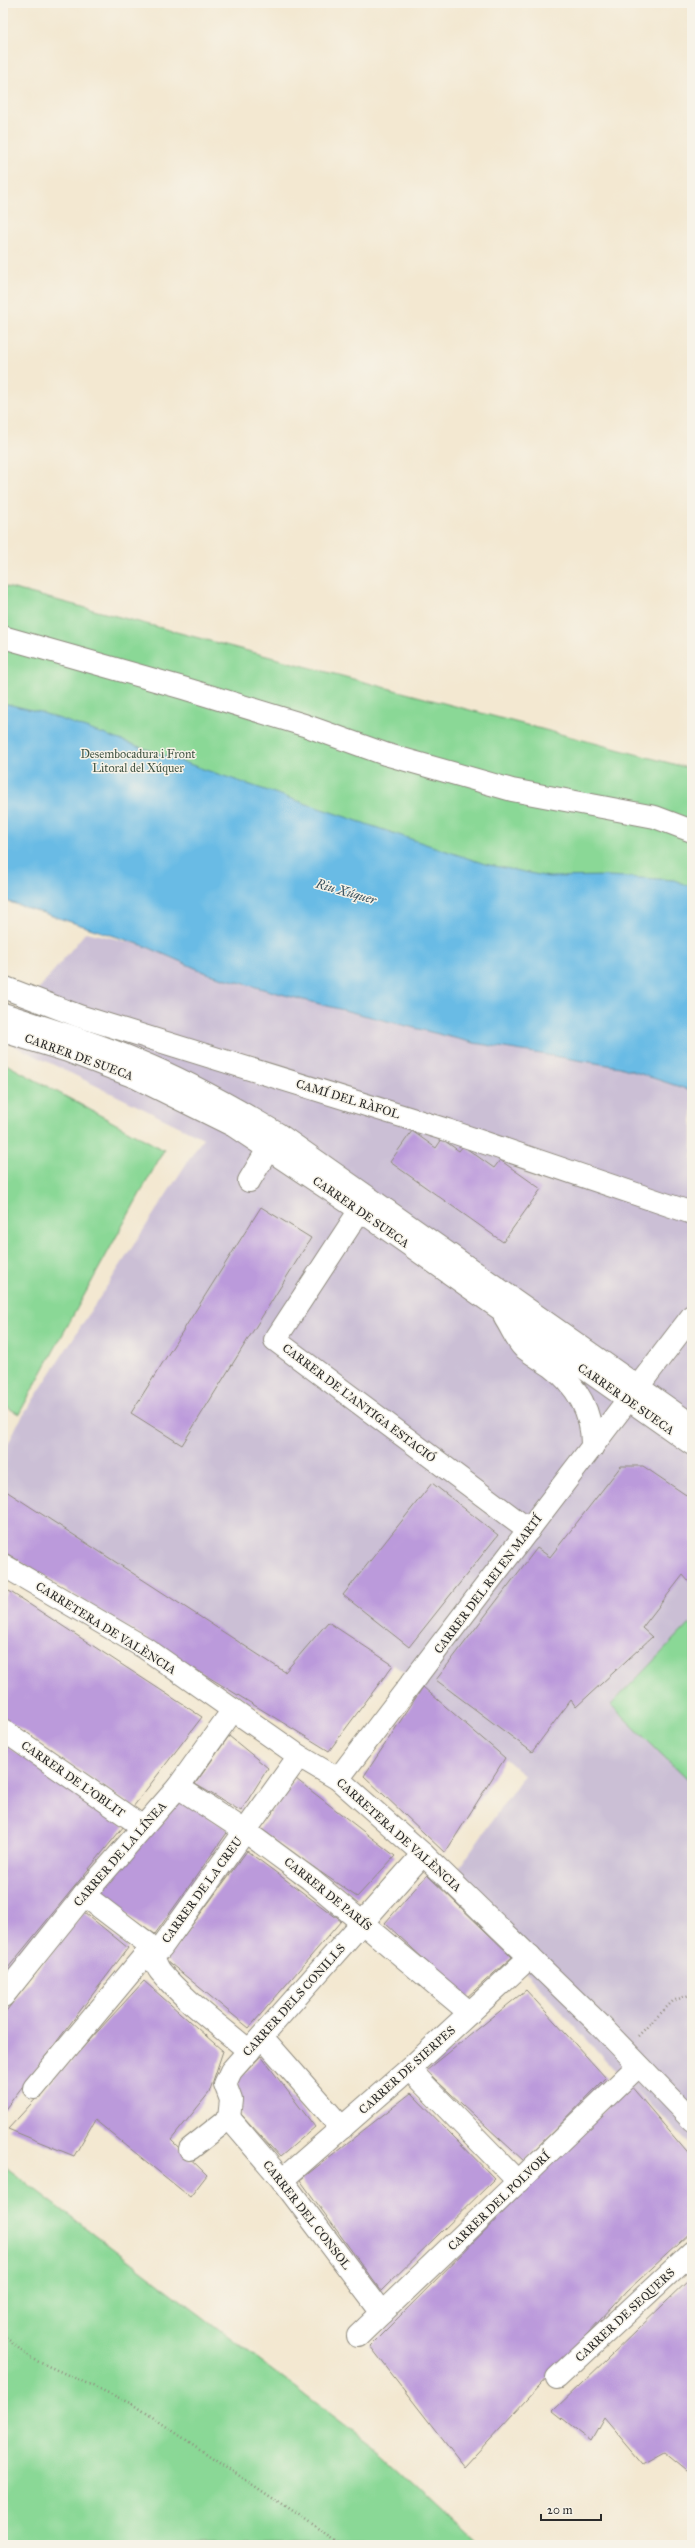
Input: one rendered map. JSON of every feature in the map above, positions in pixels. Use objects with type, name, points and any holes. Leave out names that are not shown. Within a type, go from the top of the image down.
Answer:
[{"type":"street","points":[[3,637],[183,688],[304,725],[385,754],[512,790],[648,815],[692,831]]},
{"type":"street","name":"CAMÍ DEL RÀFOL","points":[[3,987],[79,1016],[447,1130],[692,1213]]},
{"type":"street","name":"CARRER DE SUECA","points":[[3,1014],[89,1041],[138,1061],[224,1101],[360,1210],[502,1312],[633,1394],[692,1425]]},
{"type":"street","name":"CARRER DE SUECA","points":[[3,1031],[68,1052],[135,1077],[227,1122],[273,1141],[633,1394],[692,1444]]},
{"type":"street","points":[[249,1181],[273,1141]]},
{"type":"street","name":"CARRER DE L'ANTIGA ESTACIÓ","points":[[360,1210],[275,1340],[530,1530]]},
{"type":"street","points":[[502,1312],[522,1346],[553,1367],[572,1385],[585,1403],[592,1422],[592,1448]]},
{"type":"street","name":"CARRER DEL REI EN MARTÍ","points":[[338,1779],[530,1530],[692,1316]]},
{"type":"street","name":"CARRETERA DE VALÈNCIA","points":[[5,1571],[145,1648],[299,1756],[338,1779],[423,1854],[530,1957],[692,2120]]},
{"type":"street","name":"CARRER DE LA LÍNEA","points":[[3,1996],[84,1895],[178,1787],[233,1710]]},
{"type":"street","name":"CARRER DE L'OBLIT","points":[[3,1730],[143,1827]]},
{"type":"street","name":"CARRER DE LA CREU","points":[[34,2088],[145,1955],[161,1948],[299,1756]]},
{"type":"street","name":"CARRER DE PARÍS","points":[[178,1787],[245,1831],[310,1879],[364,1922],[470,2013]]},
{"type":"street","name":"CARRER DELS CONILLS","points":[[229,2118],[231,2100],[225,2084],[231,2071],[423,1854]]},
{"type":"street","points":[[84,1895],[147,1943],[153,1952],[158,1969],[174,1986],[256,2044],[342,2128]]},
{"type":"street","name":"CARRER DE SIERPES","points":[[282,2180],[409,2069],[530,1957]]},
{"type":"street","name":"CARRER DEL POLVORÍ","points":[[358,2336],[519,2182],[631,2058]]},
{"type":"street","points":[[409,2069],[519,2182]]},
{"type":"street","points":[[190,2149],[229,2118]]},
{"type":"street","name":"CARRER DEL CONSOL","points":[[229,2118],[282,2180],[382,2314]]},
{"type":"street","name":"CARRER DE SEQUERS","points":[[557,2378],[692,2252]]},
{"type":"path","points":[[631,2058],[673,2001],[692,1994]]},
{"type":"path","points":[[3,2335],[30,2358],[133,2404],[342,2545]]},
{"type":"shaded area","points":[[86,932],[146,946],[209,974],[620,1067],[692,1091],[692,2147],[611,2066],[446,1886],[524,1775],[410,1676],[328,1622],[285,1672],[3,1489],[3,1455],[17,1425],[203,1138],[3,1040],[3,1032]]},
{"type":"green space","name":"Desembocadura i Front Litoral del Xúquer","points":[[3,586],[692,769],[692,1044],[3,864]]},
{"type":"green space","points":[[4,1063],[164,1150],[19,1414],[3,1405]]},
{"type":"green space","points":[[689,1624],[692,1627],[692,1784],[611,1705]]},
{"type":"green space","points":[[3,2165],[382,2453],[481,2545],[3,2545]]},
{"type":"water","name":"Riu Xúquer","points":[[3,703],[40,712],[203,769],[485,864],[549,877],[609,876],[674,880],[692,887],[692,1091],[620,1067],[474,1043],[292,997],[209,974],[145,946],[3,900]]},
{"type":"building","points":[[412,1131],[436,1148],[442,1139],[459,1151],[463,1146],[494,1168],[500,1160],[541,1189],[503,1242],[390,1162]]},
{"type":"building","points":[[261,1207],[311,1238],[182,1445],[131,1413]]},
{"type":"building","points":[[621,1466],[643,1466],[692,1499],[692,1578],[689,1582],[683,1575],[642,1628],[652,1637],[576,1707],[571,1700],[532,1752],[436,1680],[537,1548],[550,1557]]},
{"type":"building","points":[[432,1483],[498,1535],[409,1647],[343,1595]]},
{"type":"building","points":[[3,1489],[285,1672],[328,1622],[393,1665],[329,1751],[3,1551]]},
{"type":"building","points":[[9,1591],[202,1717],[133,1807],[3,1717],[3,1598]]},
{"type":"building","points":[[423,1687],[505,1758],[445,1853],[364,1776]]},
{"type":"building","points":[[229,1736],[268,1768],[241,1811],[195,1784]]},
{"type":"building","points":[[3,1743],[124,1826],[3,1974]]},
{"type":"building","points":[[296,1779],[395,1856],[357,1897],[259,1830]]},
{"type":"building","points":[[182,1800],[229,1830],[155,1934],[97,1893]]},
{"type":"building","points":[[247,1851],[341,1921],[249,2028],[166,1960]]},
{"type":"building","points":[[427,1875],[512,1957],[466,1998],[385,1923]]},
{"type":"building","points":[[84,1912],[128,1948],[3,2112],[3,2015]]},
{"type":"building","points":[[144,1981],[223,2051],[209,2093],[171,2140],[207,2175],[190,2197],[95,2120],[74,2156],[8,2129]]},
{"type":"building","points":[[526,1990],[606,2078],[524,2161],[426,2071]]},
{"type":"building","points":[[261,2056],[315,2127],[280,2157],[241,2114],[237,2081]]},
{"type":"building","points":[[630,2085],[692,2158],[692,2231],[626,2292],[464,2467],[370,2346]]},
{"type":"building","points":[[411,2093],[495,2179],[381,2291],[300,2180]]},
{"type":"building","points":[[692,2277],[692,2474],[665,2452],[643,2464],[604,2418],[591,2441],[553,2411]]}]
